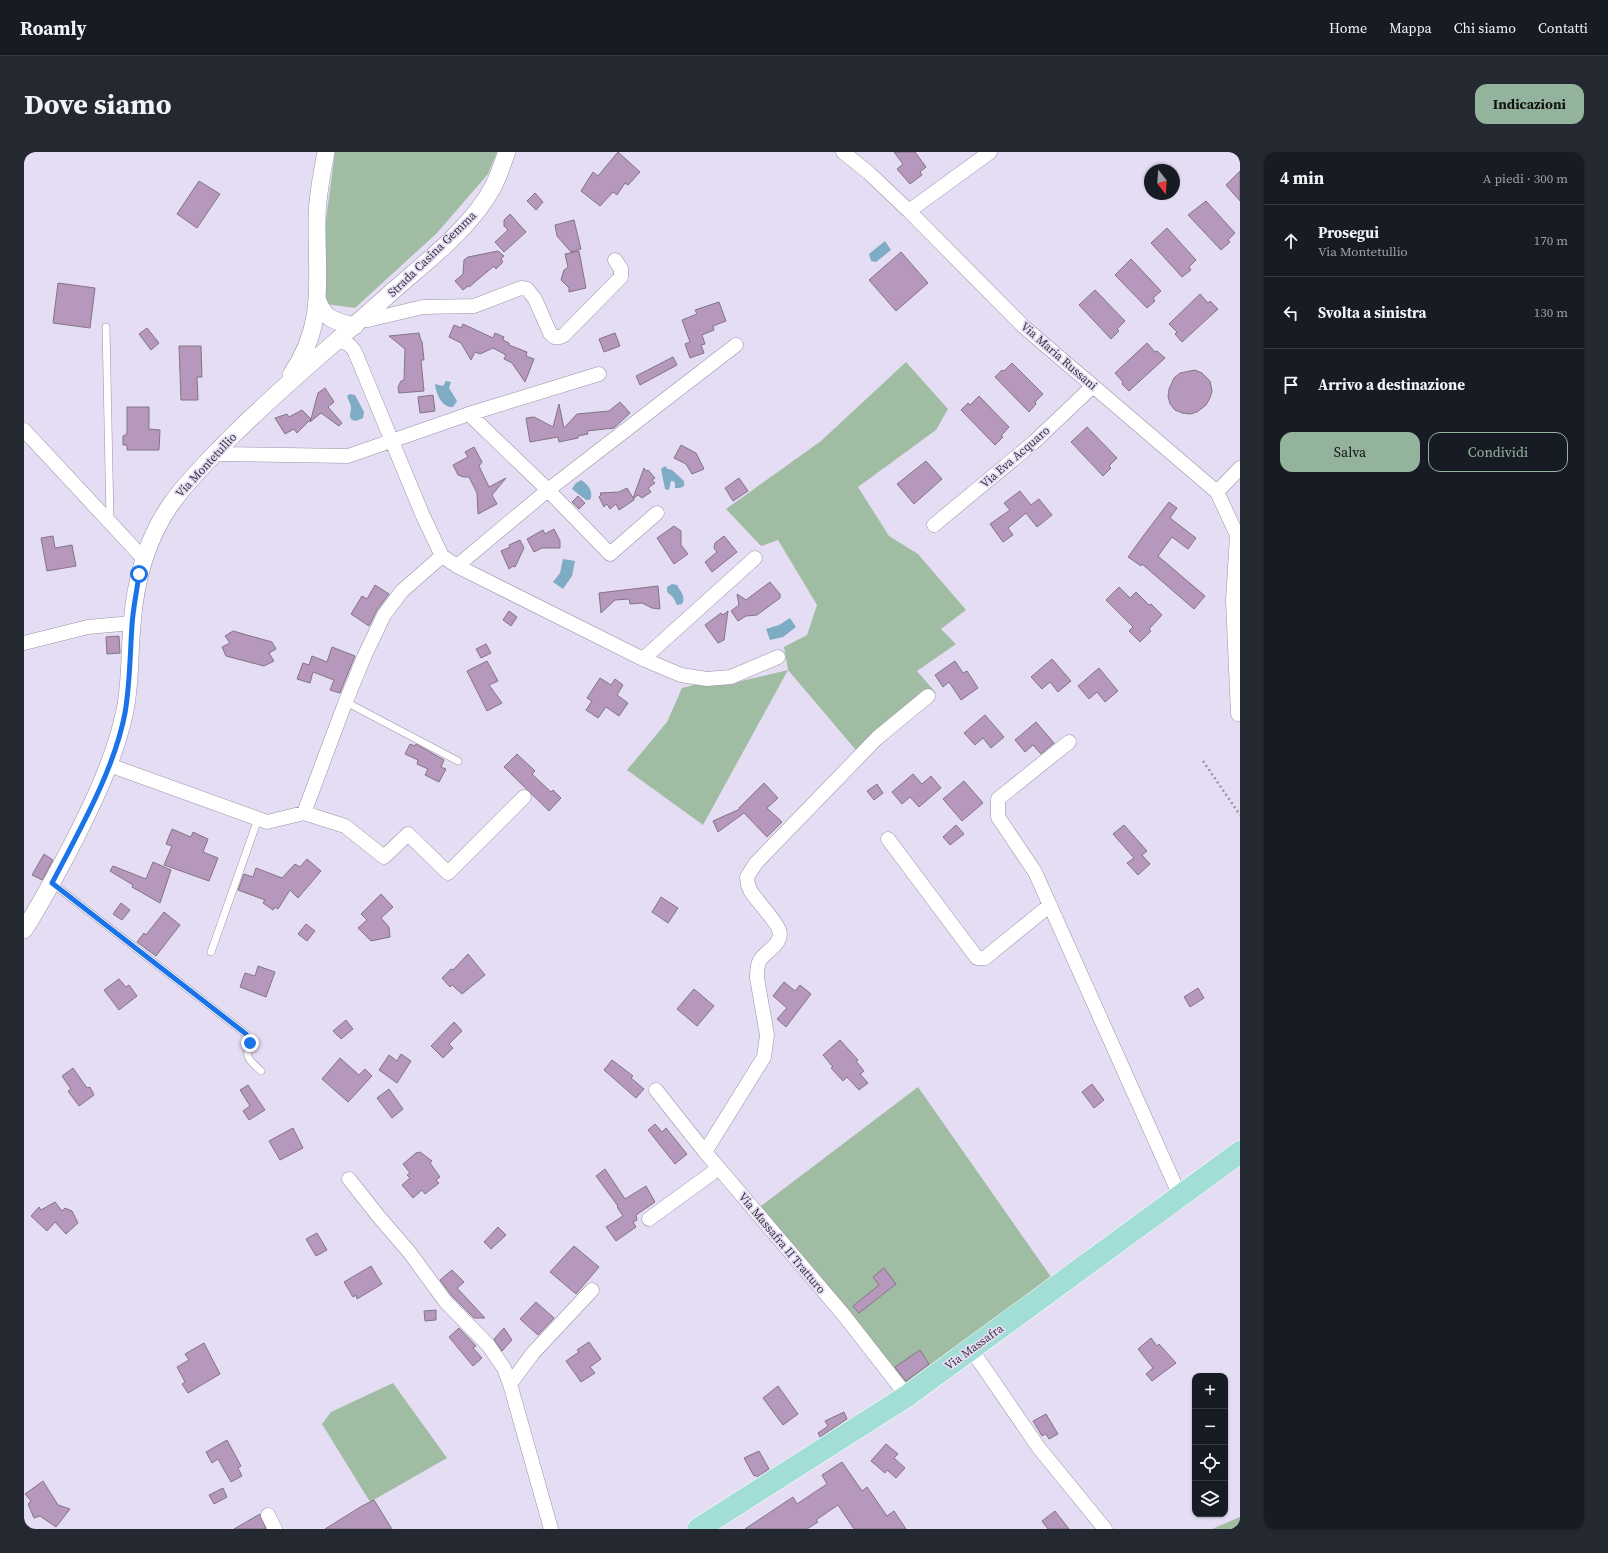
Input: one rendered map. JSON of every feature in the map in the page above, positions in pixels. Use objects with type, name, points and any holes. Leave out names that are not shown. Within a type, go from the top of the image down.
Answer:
[{"type":"main road","name":"Via Massafra","points":[[698,1529],[907,1396],[1240,1152]]},
{"type":"street","points":[[277,393],[299,362],[308,345],[314,327],[317,298],[317,217],[320,182],[326,152]]},
{"type":"street","name":"Strada Casina Gemma","points":[[277,393],[337,342],[432,257],[468,222],[493,187],[507,152]]},
{"type":"street","name":"Via Maria Russani","points":[[843,152],[869,173],[909,211],[1024,327],[1217,492]]},
{"type":"street","points":[[909,211],[990,152]]},
{"type":"street","points":[[314,327],[320,323],[342,328],[368,320],[423,307],[474,306],[521,288],[527,289],[535,298],[550,333],[554,337],[560,338],[621,277],[621,269],[615,260]]},
{"type":"street","points":[[317,298],[320,308],[337,322],[358,323]]},
{"type":"street","points":[[355,352],[353,342],[358,323]]},
{"type":"street","points":[[314,327],[316,336],[321,340],[328,343],[345,342],[351,345],[355,352],[392,442],[442,556],[457,566],[643,659],[681,675],[707,679],[731,677],[778,657]]},
{"type":"street","points":[[457,566],[548,490],[736,345]]},
{"type":"street","points":[[215,454],[348,456],[392,442],[469,414],[599,374]]},
{"type":"street","name":"Via Eva Acquaro","points":[[934,525],[1033,443],[1093,386]]},
{"type":"street","name":"Via Montetullio","points":[[24,930],[52,883],[92,806],[109,765],[125,714],[130,673],[132,623],[143,558],[157,525],[172,502],[191,478],[277,393]]},
{"type":"street","points":[[469,414],[548,490],[610,554],[657,513]]},
{"type":"street","points":[[24,430],[143,558]]},
{"type":"street","points":[[1238,714],[1234,601],[1237,534],[1217,492],[1240,468]]},
{"type":"street","points":[[304,813],[364,657],[384,615],[402,591],[442,556]]},
{"type":"street","points":[[643,659],[755,558]]},
{"type":"street","points":[[24,643],[88,627],[132,623]]},
{"type":"street","points":[[705,1152],[764,1057],[767,1043],[758,969],[760,961],[780,938],[779,929],[751,892],[747,877],[756,863],[877,738],[928,696]]},
{"type":"street","points":[[1069,742],[998,799],[998,817],[1035,872],[1180,1196]]},
{"type":"street","points":[[109,765],[267,822],[304,813],[345,826],[384,857],[408,834],[448,873],[524,797]]},
{"type":"street","points":[[888,839],[977,958],[985,958],[1050,905]]},
{"type":"street","name":"Via Massafra II Tratturo","points":[[656,1090],[705,1152],[843,1314],[907,1396]]},
{"type":"street","points":[[649,1219],[719,1168]]},
{"type":"street","points":[[349,1179],[410,1253],[445,1301],[488,1345],[504,1368],[510,1384],[551,1529]]},
{"type":"street","points":[[510,1384],[533,1353],[592,1290]]},
{"type":"street","points":[[971,1349],[1039,1448],[1105,1529]]},
{"type":"street","points":[[268,1514],[276,1529]]},
{"type":"lane","points":[[106,327],[109,505],[111,523]]},
{"type":"lane","points":[[346,702],[458,761]]},
{"type":"lane","points":[[211,952],[258,819]]},
{"type":"lane","points":[[52,883],[246,1034],[250,1043],[247,1057],[261,1071]]},
{"type":"path","points":[[1203,761],[1240,815]]},
{"type":"green space","points":[[335,152],[497,152],[488,174],[437,233],[355,308],[326,304],[322,250]]},
{"type":"green space","points":[[906,362],[948,409],[936,430],[858,487],[889,536],[918,554],[966,610],[941,629],[956,644],[917,671],[936,693],[861,756],[788,670],[784,647],[807,635],[817,605],[778,540],[761,546],[726,509],[821,441]]},
{"type":"green space","points":[[788,670],[703,825],[627,770],[667,722],[682,688],[694,685],[733,683]]},
{"type":"green space","points":[[918,1087],[1056,1284],[906,1389],[761,1206]]},
{"type":"green space","points":[[393,1383],[447,1458],[370,1502],[322,1424],[331,1412]]},
{"type":"green space","points":[[1240,1517],[1240,1529],[1212,1529]]},
{"type":"water","points":[[885,241],[891,250],[876,262],[871,261],[869,254]]},
{"type":"water","points":[[446,381],[451,382],[449,388],[457,401],[453,407],[449,407],[443,403],[437,392],[435,384],[443,386]]},
{"type":"water","points":[[350,394],[355,395],[364,412],[363,418],[359,420],[355,421],[350,418],[351,406],[347,396]]},
{"type":"water","points":[[665,466],[684,481],[684,486],[675,488],[675,483],[671,481],[669,490],[665,489],[661,469]]},
{"type":"water","points":[[581,480],[590,488],[590,500],[586,500],[572,489],[575,484]]},
{"type":"water","points":[[563,559],[575,561],[572,576],[563,589],[553,582],[560,573]]},
{"type":"water","points":[[672,584],[677,585],[681,592],[683,597],[682,604],[677,605],[673,597],[667,592],[667,587]]},
{"type":"water","points":[[790,618],[796,627],[783,637],[770,640],[766,629],[779,625]]},
{"type":"building","points":[[618,152],[640,172],[628,185],[625,183],[617,195],[613,192],[600,206],[581,191],[593,172],[598,176]]},
{"type":"building","points":[[894,152],[915,152],[926,167],[920,172],[922,175],[910,184],[897,169],[903,164]]},
{"type":"building","points":[[1240,171],[1240,201],[1226,185]]},
{"type":"building","points":[[199,181],[220,194],[197,228],[177,214]]},
{"type":"building","points":[[535,193],[543,202],[536,210],[527,201]]},
{"type":"building","points":[[1206,201],[1235,233],[1228,240],[1230,242],[1221,250],[1188,215]]},
{"type":"building","points":[[510,214],[526,232],[504,252],[495,242],[508,230],[504,226],[504,220]]},
{"type":"building","points":[[574,220],[581,249],[571,252],[557,236],[555,225]]},
{"type":"building","points":[[1167,228],[1196,260],[1189,267],[1191,270],[1182,277],[1151,243]]},
{"type":"building","points":[[498,251],[504,256],[501,259],[503,262],[496,269],[494,266],[469,287],[468,286],[463,290],[455,281],[463,274],[464,260],[468,257]]},
{"type":"building","points":[[579,251],[586,288],[569,292],[569,288],[561,280],[564,270],[568,267],[565,254]]},
{"type":"building","points":[[901,252],[928,283],[896,311],[869,280]]},
{"type":"building","points":[[1131,259],[1161,291],[1153,298],[1155,301],[1147,308],[1115,275]]},
{"type":"building","points":[[58,283],[95,288],[90,328],[53,323]]},
{"type":"building","points":[[1095,290],[1125,321],[1117,329],[1119,331],[1111,339],[1079,305]]},
{"type":"building","points":[[1200,294],[1208,303],[1210,301],[1218,309],[1182,342],[1175,334],[1177,332],[1169,324]]},
{"type":"building","points":[[719,302],[726,321],[713,326],[714,330],[702,335],[705,344],[701,345],[704,353],[690,358],[685,344],[690,342],[682,320],[697,314],[695,310]]},
{"type":"building","points":[[463,324],[493,338],[495,333],[504,337],[503,340],[509,343],[509,345],[527,352],[526,356],[534,359],[525,382],[512,363],[504,359],[506,355],[493,348],[480,354],[475,352],[471,360],[461,343],[449,337],[454,325],[461,328]]},
{"type":"building","points":[[147,328],[159,343],[151,350],[139,334]]},
{"type":"building","points":[[419,333],[422,341],[424,360],[421,360],[424,391],[399,393],[398,387],[401,381],[404,380],[405,349],[389,336]]},
{"type":"building","points":[[615,333],[620,346],[604,352],[599,339]]},
{"type":"building","points":[[1147,343],[1155,352],[1157,351],[1165,358],[1129,391],[1122,384],[1123,382],[1115,373]]},
{"type":"building","points":[[179,346],[201,346],[202,377],[197,377],[198,400],[181,400]]},
{"type":"building","points":[[673,357],[677,365],[640,385],[636,376]]},
{"type":"building","points":[[1012,363],[1043,394],[1035,402],[1036,404],[1029,412],[995,377]]},
{"type":"building","points":[[1195,370],[1202,373],[1210,381],[1212,391],[1210,398],[1206,405],[1197,412],[1190,414],[1182,413],[1175,410],[1170,404],[1168,396],[1169,389],[1174,378],[1180,373]]},
{"type":"building","points":[[325,388],[334,402],[328,407],[342,423],[339,426],[321,413],[310,422],[318,393]]},
{"type":"building","points":[[433,395],[435,411],[420,413],[418,397]]},
{"type":"building","points":[[979,396],[1009,427],[1001,436],[1003,437],[995,445],[961,410],[968,403],[970,405]]},
{"type":"building","points":[[620,402],[630,413],[614,428],[587,431],[588,434],[578,436],[578,438],[559,442],[558,437],[530,442],[526,418],[534,417],[553,427],[559,404],[564,428],[577,414],[609,411]]},
{"type":"building","points":[[127,407],[149,407],[149,429],[160,430],[159,450],[127,450],[127,445],[123,445],[123,436],[127,434]]},
{"type":"building","points":[[302,410],[311,419],[297,433],[294,429],[285,434],[275,418],[287,414],[289,417]]},
{"type":"building","points":[[1087,427],[1117,458],[1109,466],[1111,468],[1103,476],[1071,442]]},
{"type":"building","points":[[681,445],[696,453],[704,469],[692,474],[686,464],[674,458]]},
{"type":"building","points":[[474,447],[482,462],[479,466],[489,487],[506,478],[492,495],[497,504],[478,514],[477,493],[469,477],[458,475],[453,465],[468,457],[465,452]]},
{"type":"building","points":[[926,461],[942,479],[914,504],[897,484]]},
{"type":"building","points":[[644,468],[646,471],[648,470],[655,478],[652,480],[655,483],[648,488],[651,492],[642,498],[638,495],[634,498],[634,500],[619,510],[616,504],[610,509],[607,504],[604,507],[599,497],[601,495],[600,493],[619,492],[627,488],[633,498]]},
{"type":"building","points":[[739,478],[748,491],[733,501],[725,488]]},
{"type":"building","points":[[1020,491],[1031,505],[1039,499],[1052,515],[1037,527],[1026,513],[1008,528],[1013,535],[1003,542],[990,524],[1010,510],[1004,503]]},
{"type":"building","points":[[578,496],[585,503],[579,509],[572,502]]},
{"type":"building","points":[[1169,502],[1177,508],[1170,518],[1196,538],[1188,549],[1172,537],[1158,556],[1205,596],[1194,609],[1142,564],[1141,566],[1128,557]]},
{"type":"building","points":[[674,526],[681,531],[681,545],[688,554],[674,564],[657,538]]},
{"type":"building","points":[[554,529],[560,541],[560,548],[542,548],[534,552],[527,539],[543,530],[545,534]]},
{"type":"building","points":[[53,536],[55,548],[72,545],[76,566],[47,571],[41,538]]},
{"type":"building","points":[[724,536],[737,552],[712,572],[705,562],[717,552],[714,548],[715,543]]},
{"type":"building","points":[[520,540],[524,548],[515,567],[513,566],[509,569],[501,551]]},
{"type":"building","points":[[770,582],[780,594],[780,598],[757,615],[746,616],[738,621],[731,611],[739,605],[737,594],[746,600]]},
{"type":"building","points":[[375,585],[389,594],[377,610],[369,626],[351,614],[362,596],[367,599]]},
{"type":"building","points":[[658,586],[660,609],[652,608],[642,603],[630,604],[629,599],[615,600],[601,613],[599,593]]},
{"type":"building","points":[[1119,587],[1130,598],[1136,592],[1162,615],[1149,629],[1151,631],[1140,642],[1129,631],[1133,627],[1106,600]]},
{"type":"building","points":[[509,611],[517,617],[511,626],[503,620]]},
{"type":"building","points":[[728,611],[724,640],[718,643],[705,625],[721,613],[723,615]]},
{"type":"building","points":[[233,631],[272,642],[276,649],[269,653],[274,661],[264,666],[226,656],[222,647],[230,643],[225,636]]},
{"type":"building","points":[[119,636],[120,653],[107,654],[106,637]]},
{"type":"building","points":[[486,644],[491,653],[481,658],[476,649]]},
{"type":"building","points":[[332,647],[355,656],[340,693],[330,690],[334,680],[313,672],[310,683],[297,679],[303,663],[309,665],[312,656],[327,662]]},
{"type":"building","points":[[1052,659],[1071,681],[1058,692],[1050,682],[1042,689],[1031,677]]},
{"type":"building","points":[[487,661],[498,681],[489,685],[502,703],[487,711],[467,671]]},
{"type":"building","points":[[955,661],[963,673],[967,671],[978,688],[961,700],[949,682],[943,687],[935,675]]},
{"type":"building","points":[[1099,668],[1118,691],[1105,702],[1097,692],[1089,699],[1078,686]]},
{"type":"building","points":[[600,678],[611,685],[615,679],[623,685],[617,695],[628,703],[619,716],[606,707],[598,718],[586,710],[592,701],[587,698]]},
{"type":"building","points":[[985,715],[1004,737],[991,748],[983,738],[975,745],[964,733]]},
{"type":"building","points":[[1036,722],[1054,743],[1041,754],[1033,745],[1025,752],[1015,740]]},
{"type":"building","points":[[410,744],[415,746],[416,744],[444,760],[441,767],[446,769],[439,782],[425,775],[428,769],[417,764],[418,760],[405,754]]},
{"type":"building","points":[[517,754],[535,771],[532,774],[551,792],[553,790],[561,798],[549,811],[504,767]]},
{"type":"building","points":[[913,774],[922,784],[931,776],[941,788],[919,807],[910,797],[902,804],[892,792]]},
{"type":"building","points":[[964,781],[983,803],[962,821],[943,799]]},
{"type":"building","points":[[764,783],[778,798],[767,808],[782,822],[767,837],[744,813],[718,832],[713,821],[740,809],[739,808]]},
{"type":"building","points":[[877,784],[883,793],[874,800],[867,791]]},
{"type":"building","points":[[956,825],[964,834],[950,845],[943,837]]},
{"type":"building","points":[[1124,825],[1147,851],[1142,855],[1150,864],[1138,875],[1127,863],[1134,858],[1113,834]]},
{"type":"building","points":[[172,829],[191,837],[193,832],[208,839],[203,852],[218,858],[209,881],[164,865],[172,846],[166,844]]},
{"type":"building","points":[[44,854],[53,860],[42,880],[32,875]]},
{"type":"building","points":[[307,859],[321,871],[298,898],[290,890],[278,909],[275,907],[273,910],[263,903],[265,900],[238,890],[244,874],[253,877],[256,868],[282,878],[295,864],[300,867]]},
{"type":"building","points":[[153,862],[171,870],[160,903],[132,887],[133,885],[110,871],[113,866],[146,879]]},
{"type":"building","points":[[381,894],[393,907],[381,918],[389,927],[390,937],[371,941],[358,928],[367,920],[361,914]]},
{"type":"building","points":[[661,897],[678,908],[668,923],[652,912]]},
{"type":"building","points":[[121,903],[130,910],[122,920],[113,914]]},
{"type":"building","points":[[164,912],[180,925],[156,956],[137,942],[144,933],[146,935]]},
{"type":"building","points":[[306,924],[315,931],[307,941],[298,934]]},
{"type":"building","points":[[468,954],[485,975],[462,994],[452,985],[450,987],[442,978],[451,969],[453,970]]},
{"type":"building","points":[[258,966],[275,972],[266,997],[240,987],[245,973],[255,976]]},
{"type":"building","points":[[119,979],[126,987],[129,985],[137,996],[119,1010],[104,990]]},
{"type":"building","points":[[784,982],[795,991],[800,985],[811,994],[786,1027],[777,1019],[787,1008],[773,996]]},
{"type":"building","points":[[1198,988],[1204,998],[1190,1007],[1184,997]]},
{"type":"building","points":[[694,989],[714,1006],[697,1026],[677,1009]]},
{"type":"building","points":[[346,1020],[353,1029],[341,1039],[333,1031]]},
{"type":"building","points":[[454,1022],[462,1031],[449,1044],[453,1048],[443,1058],[431,1046]]},
{"type":"building","points":[[840,1040],[858,1060],[856,1061],[864,1071],[860,1074],[868,1083],[859,1090],[847,1077],[843,1081],[831,1068],[833,1067],[823,1055]]},
{"type":"building","points":[[401,1054],[411,1061],[397,1083],[379,1070],[389,1055],[397,1061]]},
{"type":"building","points":[[340,1058],[359,1075],[365,1069],[372,1076],[348,1102],[322,1079]]},
{"type":"building","points":[[612,1060],[633,1076],[631,1078],[644,1089],[636,1098],[604,1070]]},
{"type":"building","points":[[73,1068],[87,1088],[90,1087],[94,1095],[79,1106],[68,1091],[71,1089],[62,1076]]},
{"type":"building","points":[[1092,1084],[1104,1100],[1094,1108],[1082,1092]]},
{"type":"building","points":[[248,1085],[265,1110],[249,1120],[243,1111],[250,1106],[240,1090]]},
{"type":"building","points":[[389,1089],[403,1109],[392,1118],[377,1098]]},
{"type":"building","points":[[655,1124],[662,1132],[666,1128],[687,1154],[675,1164],[648,1130]]},
{"type":"building","points":[[293,1128],[303,1148],[280,1160],[269,1141]]},
{"type":"building","points":[[420,1152],[432,1161],[430,1163],[440,1177],[436,1180],[439,1183],[425,1194],[422,1190],[413,1198],[402,1185],[410,1178],[407,1175],[410,1173],[403,1164],[416,1153]]},
{"type":"building","points":[[605,1169],[625,1199],[646,1186],[655,1202],[636,1215],[637,1220],[633,1222],[636,1227],[616,1241],[606,1227],[623,1216],[617,1207],[618,1206],[596,1176]]},
{"type":"building","points":[[55,1202],[62,1211],[65,1208],[72,1211],[78,1223],[66,1234],[55,1222],[47,1231],[31,1216],[39,1207],[41,1210]]},
{"type":"building","points":[[498,1227],[506,1235],[491,1249],[484,1242]]},
{"type":"building","points":[[317,1233],[327,1250],[316,1256],[306,1239]]},
{"type":"building","points":[[574,1246],[599,1267],[576,1294],[550,1272]]},
{"type":"building","points":[[371,1266],[382,1284],[357,1299],[356,1295],[353,1297],[344,1282]]},
{"type":"building","points":[[884,1268],[896,1284],[859,1313],[853,1306],[879,1285],[873,1277]]},
{"type":"building","points":[[452,1270],[464,1282],[457,1288],[485,1318],[474,1318],[452,1296],[440,1280]]},
{"type":"building","points":[[536,1302],[554,1318],[538,1335],[520,1319]]},
{"type":"building","points":[[436,1310],[436,1320],[425,1321],[424,1311]]},
{"type":"building","points":[[459,1328],[476,1346],[473,1348],[482,1358],[473,1366],[449,1337]]},
{"type":"building","points":[[504,1328],[512,1340],[502,1351],[494,1339]]},
{"type":"building","points":[[1151,1338],[1157,1346],[1159,1344],[1176,1363],[1152,1381],[1146,1374],[1153,1368],[1138,1349]]},
{"type":"building","points":[[589,1342],[601,1359],[590,1367],[595,1373],[581,1382],[566,1361],[579,1352],[577,1350]]},
{"type":"building","points":[[204,1343],[220,1374],[188,1393],[182,1384],[185,1382],[177,1367],[189,1360],[185,1354]]},
{"type":"building","points":[[920,1350],[929,1364],[906,1381],[895,1367]]},
{"type":"building","points":[[778,1386],[798,1414],[783,1425],[763,1398]]},
{"type":"building","points":[[844,1412],[847,1419],[820,1437],[818,1433],[828,1426],[825,1421]]},
{"type":"building","points":[[1046,1414],[1058,1434],[1049,1439],[1046,1434],[1042,1436],[1033,1421]]},
{"type":"building","points":[[227,1440],[241,1466],[238,1468],[242,1476],[231,1482],[218,1459],[212,1463],[206,1452]]},
{"type":"building","points":[[886,1444],[898,1454],[894,1458],[905,1468],[896,1478],[887,1470],[885,1473],[871,1461]]},
{"type":"building","points":[[759,1451],[769,1469],[757,1477],[756,1475],[754,1476],[744,1458]]},
{"type":"building","points":[[842,1462],[862,1491],[867,1487],[887,1516],[894,1511],[906,1529],[854,1529],[838,1505],[816,1520],[818,1522],[807,1529],[745,1529],[793,1497],[797,1504],[827,1484],[822,1475]]},
{"type":"building","points":[[43,1481],[58,1505],[70,1509],[56,1527],[40,1516],[34,1518],[28,1504],[31,1501],[25,1494]]},
{"type":"building","points":[[223,1488],[227,1497],[214,1504],[209,1495]]},
{"type":"building","points":[[374,1500],[392,1529],[325,1529],[362,1506]]},
{"type":"building","points":[[1055,1511],[1069,1529],[1048,1529],[1042,1521]]},
{"type":"building","points":[[260,1514],[266,1529],[234,1529]]},
{"type":"route","points":[[139,574],[132,623],[130,673],[125,714],[109,765],[92,806],[52,883],[246,1034],[250,1043]]}]
